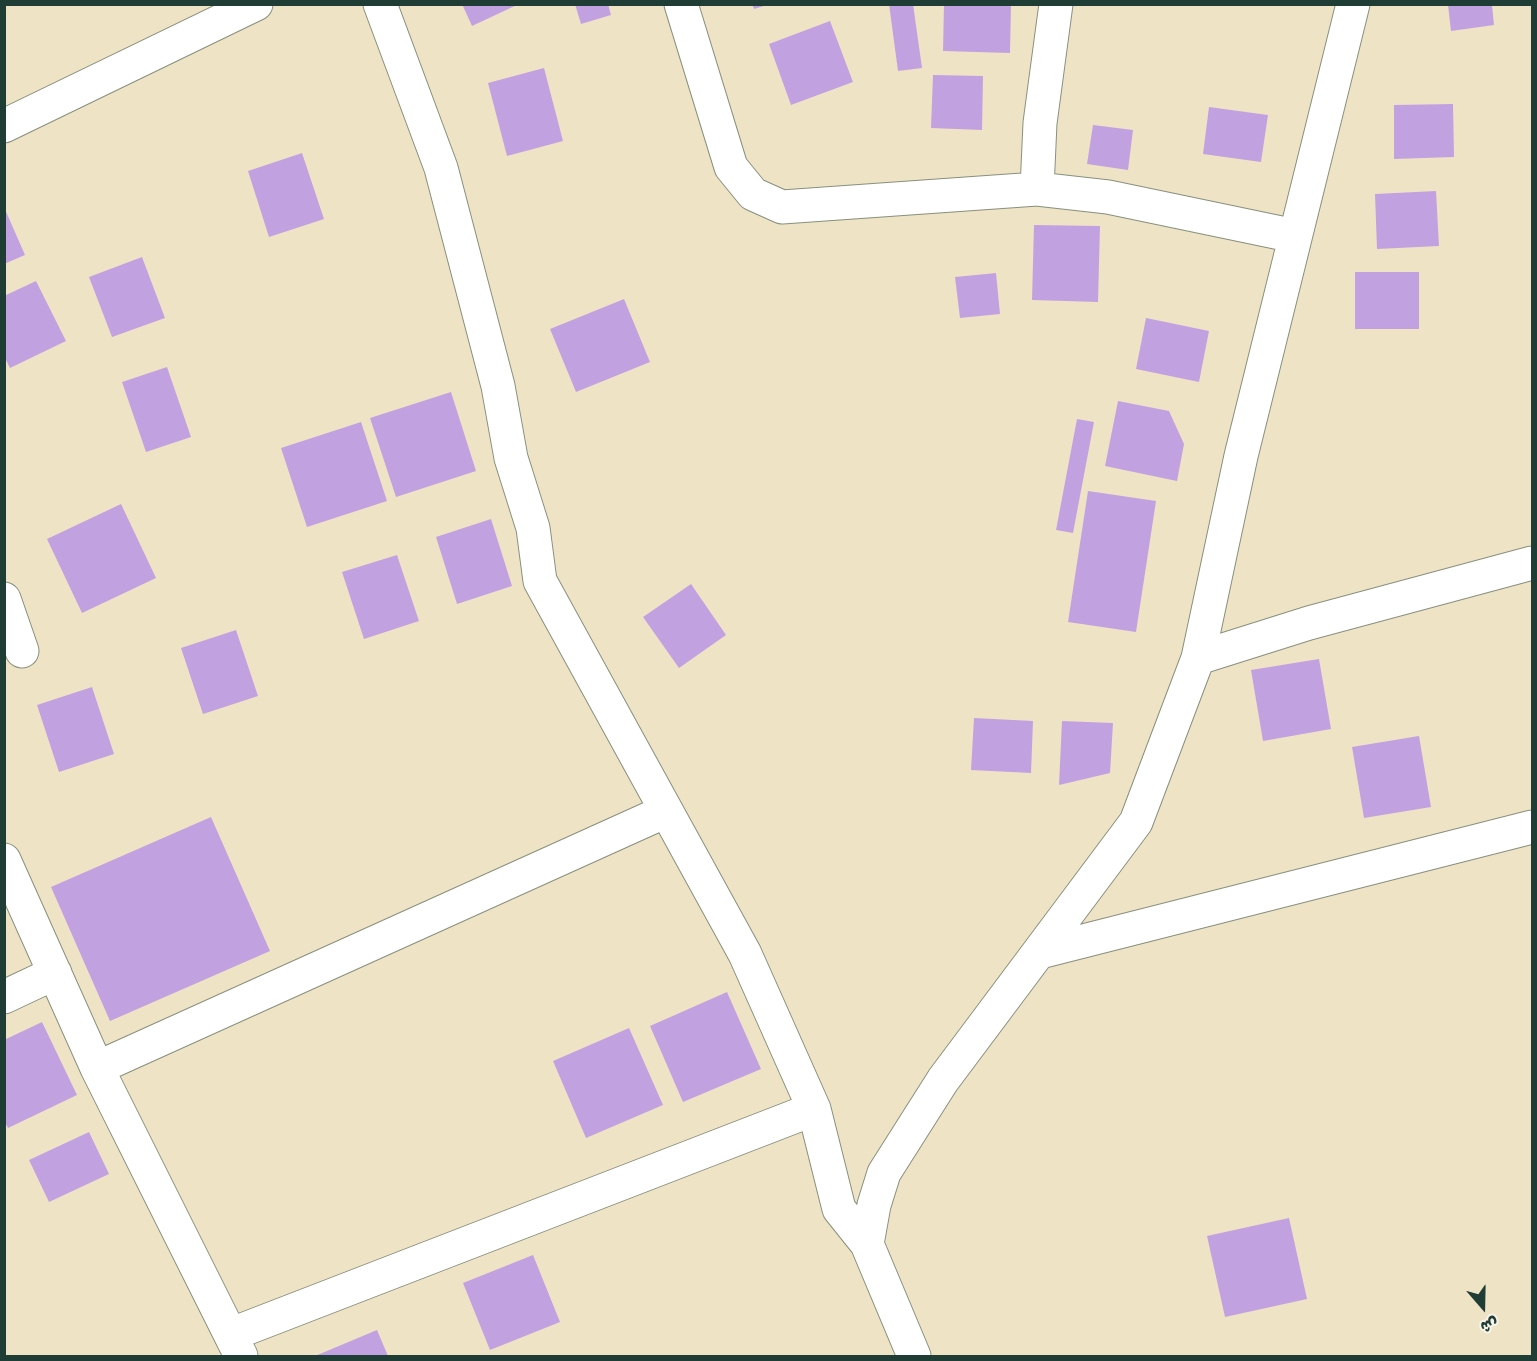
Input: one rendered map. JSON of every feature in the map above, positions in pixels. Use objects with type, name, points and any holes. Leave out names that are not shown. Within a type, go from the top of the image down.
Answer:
[{"type":"street","points":[[4,126],[256,4]]},
{"type":"street","points":[[380,4],[441,168],[498,386],[511,458],[533,528],[540,581],[745,954],[814,1109],[839,1209],[867,1244],[914,1356]]},
{"type":"street","points":[[681,4],[731,167],[753,194],[782,207],[1036,189],[1108,197],[1295,236]]},
{"type":"street","points":[[1036,189],[1040,123],[1056,4]]},
{"type":"street","points":[[867,1244],[873,1205],[884,1173],[943,1080],[1136,822],[1198,658],[1240,456],[1353,4]]},
{"type":"street","points":[[1198,658],[1309,622],[1533,562]]},
{"type":"street","points":[[4,598],[22,651]]},
{"type":"street","points":[[97,1068],[666,811]]},
{"type":"street","points":[[1040,952],[1533,827]]},
{"type":"street","points":[[4,860],[97,1068],[236,1345],[814,1109]]},
{"type":"street","points":[[4,997],[55,973]]},
{"type":"building","points":[[462,4],[519,4],[472,26]]},
{"type":"building","points":[[575,4],[608,4],[611,15],[581,24]]},
{"type":"building","points":[[752,4],[767,4],[767,5],[754,9]]},
{"type":"building","points":[[889,4],[913,4],[922,68],[898,71]]},
{"type":"building","points":[[944,4],[1011,4],[1010,53],[943,51]]},
{"type":"building","points":[[1448,5],[1492,5],[1494,25],[1451,31]]},
{"type":"building","points":[[830,21],[853,82],[791,105],[769,44]]},
{"type":"building","points":[[544,68],[563,141],[507,156],[488,83]]},
{"type":"building","points":[[933,75],[983,76],[982,130],[931,128]]},
{"type":"building","points":[[1453,104],[1454,157],[1394,159],[1394,105]]},
{"type":"building","points":[[1209,107],[1268,115],[1261,162],[1203,154]]},
{"type":"building","points":[[1093,125],[1133,130],[1128,170],[1087,164]]},
{"type":"building","points":[[302,153],[324,219],[269,237],[248,171]]},
{"type":"building","points":[[1436,191],[1439,246],[1377,249],[1375,194]]},
{"type":"building","points":[[4,207],[25,255],[4,264]]},
{"type":"building","points":[[1034,225],[1100,226],[1098,302],[1032,300]]},
{"type":"building","points":[[142,257],[165,318],[112,337],[89,277]]},
{"type":"building","points":[[1355,272],[1419,272],[1419,329],[1355,329]]},
{"type":"building","points":[[996,273],[1000,314],[960,318],[955,277]]},
{"type":"building","points":[[36,281],[66,341],[10,368],[4,356],[4,296]]},
{"type":"building","points":[[624,299],[650,362],[576,392],[550,329]]},
{"type":"building","points":[[1146,318],[1209,331],[1199,382],[1136,369]]},
{"type":"building","points":[[167,367],[191,437],[146,452],[122,382]]},
{"type":"building","points":[[451,392],[476,471],[396,497],[370,418]]},
{"type":"building","points":[[1118,401],[1169,411],[1184,444],[1177,481],[1105,466]]},
{"type":"building","points":[[1077,419],[1094,422],[1073,533],[1056,530]]},
{"type":"building","points":[[361,422],[387,501],[307,527],[281,448]]},
{"type":"building","points":[[1088,491],[1156,501],[1136,632],[1068,622]]},
{"type":"building","points":[[121,504],[156,578],[82,613],[47,539]]},
{"type":"building","points":[[491,519],[512,586],[457,604],[436,537]]},
{"type":"building","points":[[397,555],[419,621],[364,639],[342,572]]},
{"type":"building","points":[[691,584],[726,635],[679,668],[643,617]]},
{"type":"building","points":[[236,630],[258,696],[203,714],[181,648]]},
{"type":"building","points":[[1319,659],[1331,729],[1263,741],[1251,670]]},
{"type":"building","points":[[92,687],[114,754],[59,772],[37,705]]},
{"type":"building","points":[[974,718],[1033,721],[1031,773],[971,770]]},
{"type":"building","points":[[1062,721],[1113,723],[1110,773],[1059,785]]},
{"type":"building","points":[[1419,736],[1431,807],[1364,818],[1352,747]]},
{"type":"building","points":[[211,817],[270,951],[110,1021],[51,887]]},
{"type":"building","points":[[727,992],[761,1069],[683,1102],[650,1026]]},
{"type":"building","points":[[42,1022],[77,1095],[8,1128],[4,1121],[4,1040]]},
{"type":"building","points":[[629,1028],[663,1105],[586,1138],[553,1061]]},
{"type":"building","points":[[89,1132],[109,1174],[49,1202],[29,1160]]},
{"type":"building","points":[[1289,1218],[1307,1299],[1225,1317],[1207,1236]]},
{"type":"building","points":[[533,1255],[560,1322],[490,1350],[463,1283]]},
{"type":"building","points":[[377,1330],[388,1356],[315,1356]]}]
